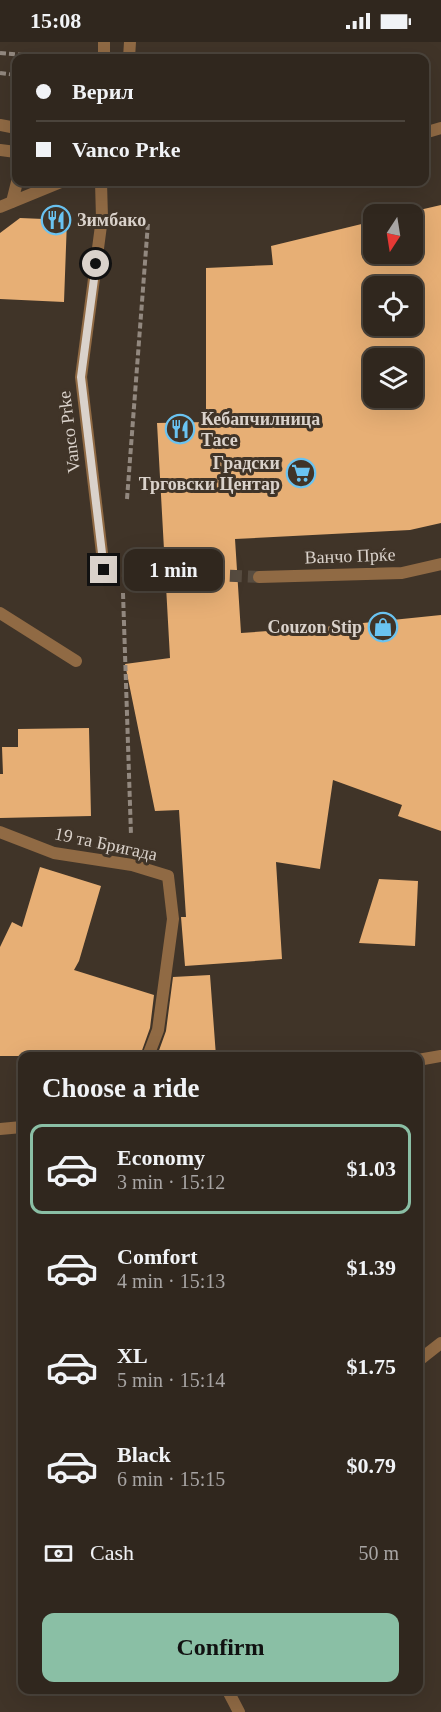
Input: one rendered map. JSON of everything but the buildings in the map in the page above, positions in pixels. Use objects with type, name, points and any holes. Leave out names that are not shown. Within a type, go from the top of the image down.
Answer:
[{"type":"street","points":[[12,202],[16,186]]},
{"type":"street","points":[[0,207],[51,186]]},
{"type":"street","name":"Vanco Prke","points":[[101,186],[102,218],[81,377],[104,570]]},
{"type":"street","name":"Ванчо Прќе","points":[[260,577],[402,573],[441,564]]},
{"type":"street","points":[[0,613],[76,661]]},
{"type":"street","name":"19 та Бригада","points":[[0,832],[54,853],[132,865],[168,876],[172,919],[158,1030],[150,1052]]},
{"type":"street","points":[[423,1059],[441,1056]]},
{"type":"street","points":[[0,1129],[18,1127]]},
{"type":"street","points":[[423,1357],[441,1343]]},
{"type":"street","points":[[230,1694],[239,1712]]},
{"type":"path","points":[[0,52],[20,54]]},
{"type":"tunnel","points":[[104,570],[259,577]]},
{"type":"place","name":"Зимбако","points":[[56,220]]},
{"type":"place","name":"Кебапчилница Тасе","points":[[180,429]]},
{"type":"place","name":"Градски Трговски Центар","points":[[301,473]]},
{"type":"place","name":"Couzon Stip","points":[[383,627]]},
{"type":"route","points":[[96,264],[81,377],[104,570]]}]
